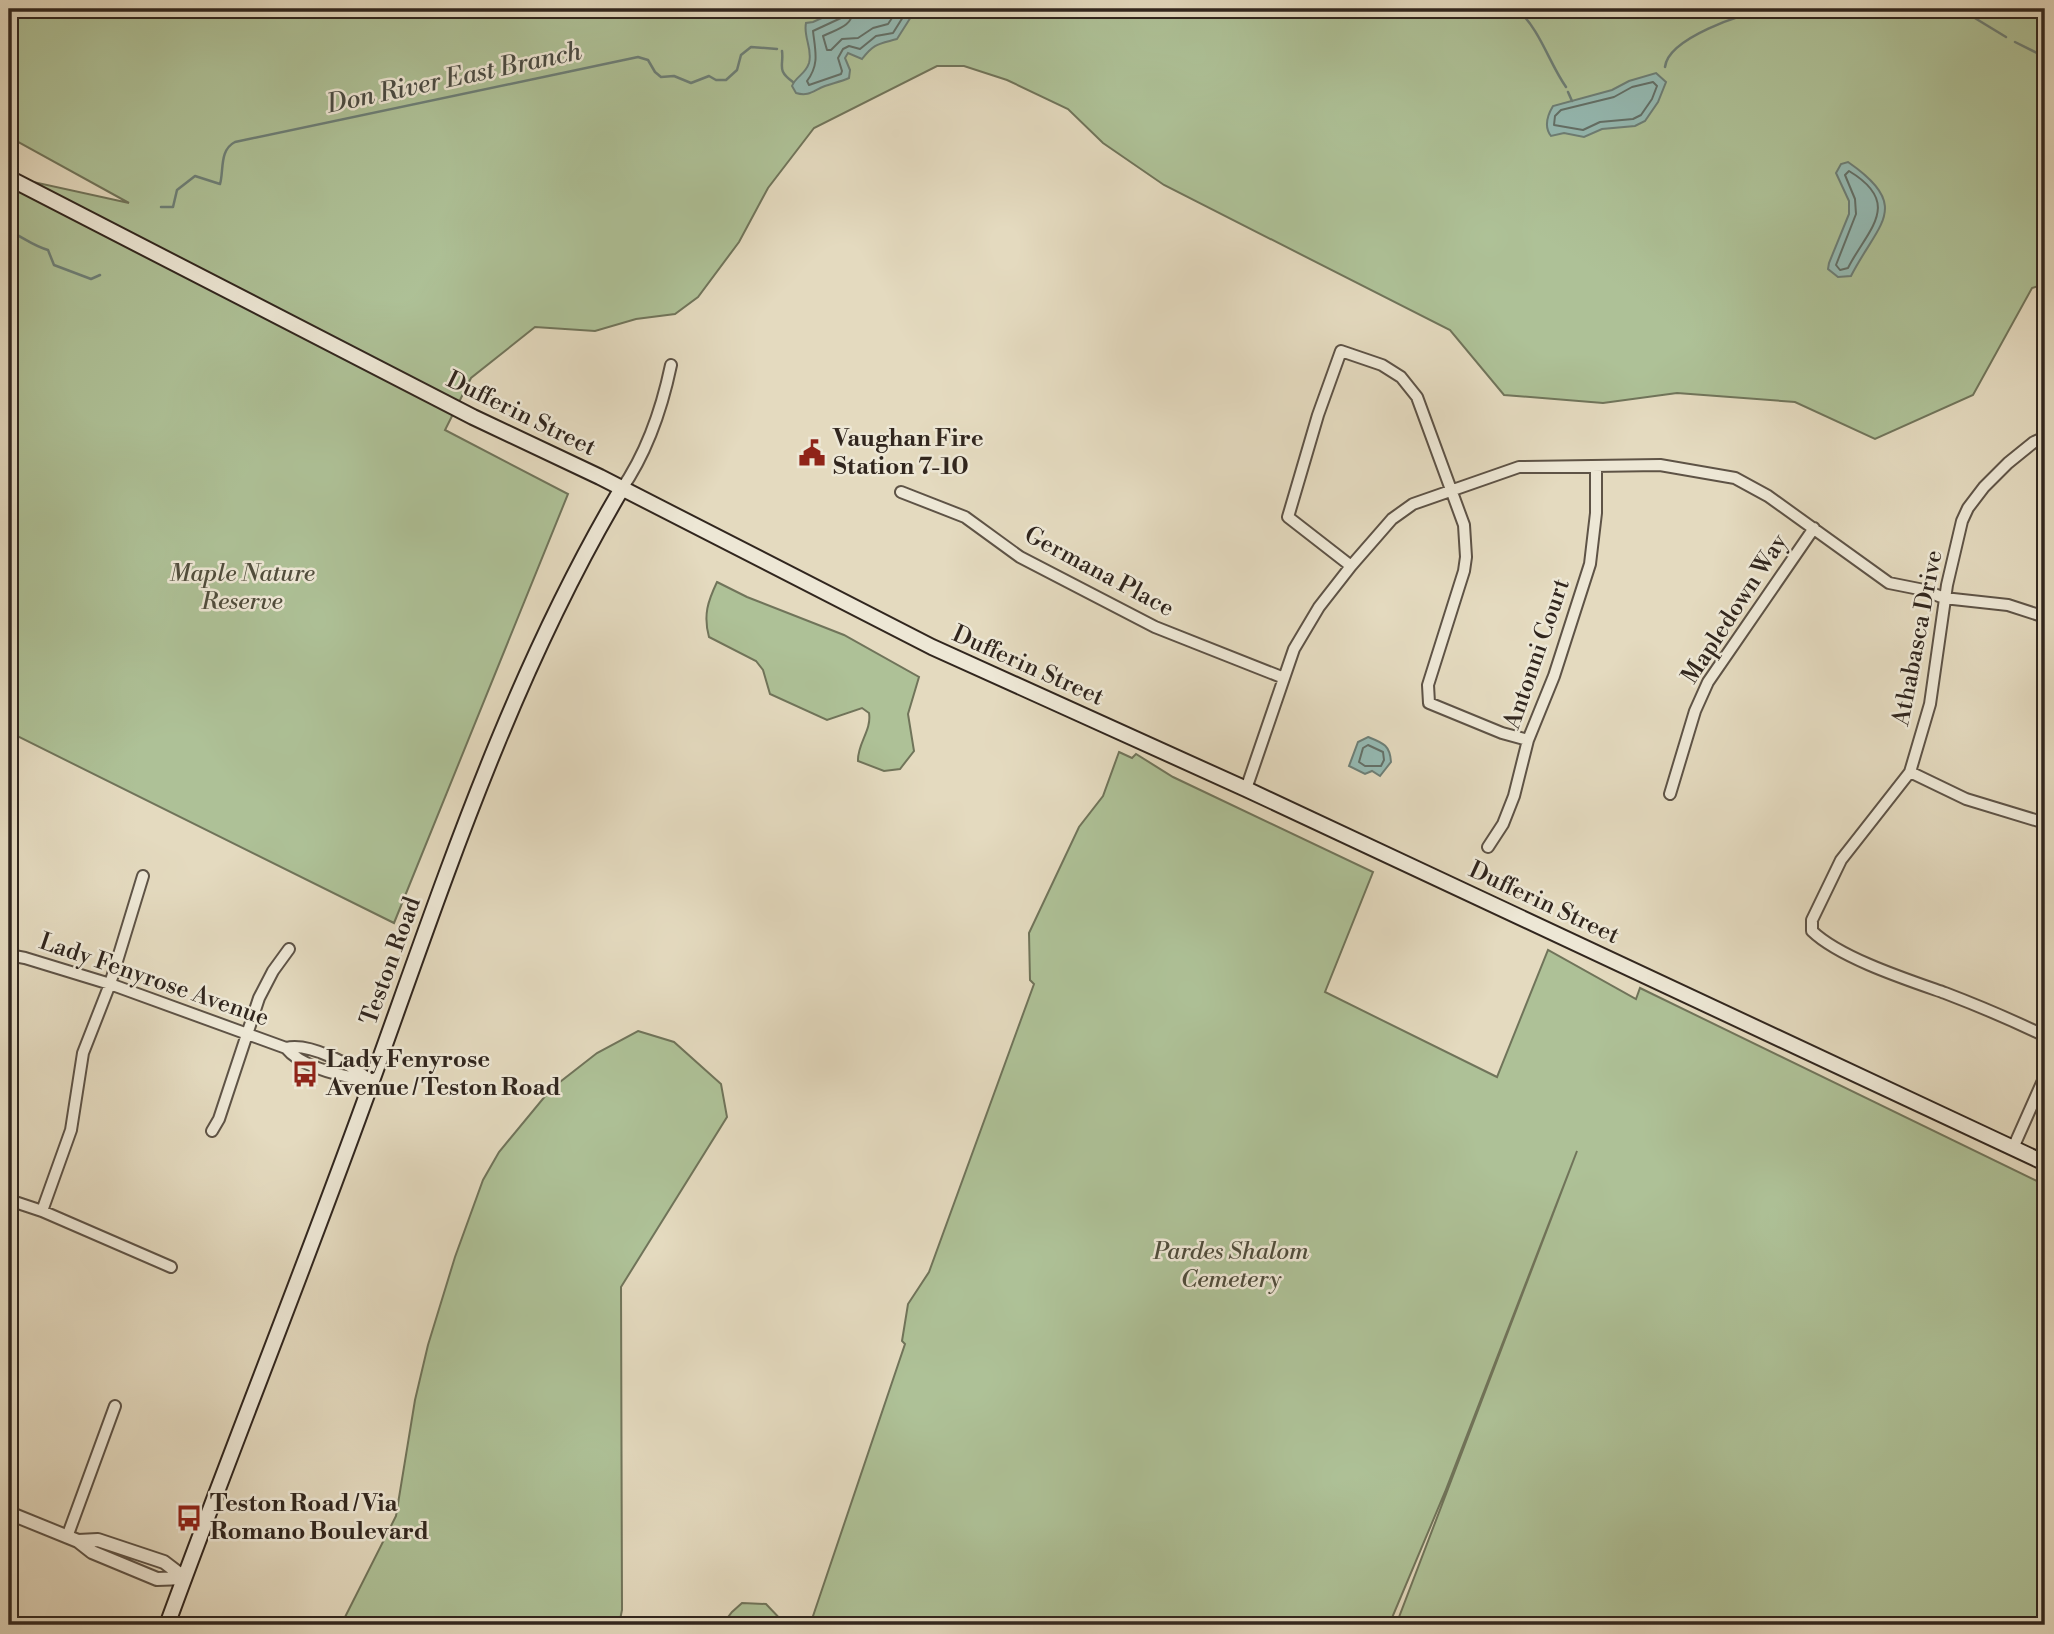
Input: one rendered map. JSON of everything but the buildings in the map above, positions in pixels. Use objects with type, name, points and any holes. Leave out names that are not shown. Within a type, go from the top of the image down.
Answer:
[{"type":"main road","name":"Dufferin Street","points":[[9,178],[473,417],[600,477],[932,647],[1246,789],[2045,1163]]},
{"type":"main road","name":"Teston Road","points":[[167,1625],[372,1081],[432,911],[508,715],[548,628],[621,490]]},
{"type":"street","points":[[1351,566],[1288,517],[1318,415],[1341,351],[1382,365],[1401,377],[1417,397],[1464,525],[1466,558],[1458,594],[1428,685],[1429,703],[1502,733],[1528,740]]},
{"type":"street","name":"Teston Road","points":[[621,490],[634,471],[646,444],[667,386],[671,365]]},
{"type":"street","name":"Athabasca Drive","points":[[2045,437],[2034,442],[2008,463],[1968,508],[1962,522],[1944,598],[1943,624],[1930,704],[1910,772],[1841,860],[1812,920],[1812,931],[1831,946],[2045,1036]]},
{"type":"street","points":[[1246,789],[1294,649],[1319,607],[1351,566],[1392,519],[1413,504],[1519,467],[1660,465],[1735,478],[1814,528],[1889,583],[1924,590],[1944,598],[2008,605],[2045,617]]},
{"type":"street","name":"Antonni Court","points":[[1488,847],[1503,824],[1514,796],[1528,740],[1554,676],[1590,564],[1596,513],[1596,467]]},
{"type":"street","name":"Germana Place","points":[[901,492],[965,517],[1020,557],[1155,626],[1283,678]]},
{"type":"street","name":"Mapledown Way","points":[[1670,794],[1695,710],[1708,681],[1814,528]]},
{"type":"street","points":[[1910,772],[1966,799],[2045,823]]},
{"type":"street","points":[[43,1212],[71,1130],[83,1053],[110,984],[143,876]]},
{"type":"street","points":[[212,1131],[219,1119],[264,986],[289,949]]},
{"type":"street","name":"Lady Fenyrose Avenue","points":[[9,955],[110,984],[286,1048],[294,1058],[345,1077],[372,1081]]},
{"type":"street","points":[[2013,1148],[2045,1076]]},
{"type":"street","points":[[9,1200],[172,1267]]},
{"type":"street","points":[[72,1539],[115,1406]]},
{"type":"street","points":[[9,1514],[72,1539],[92,1552],[157,1579],[185,1578]]},
{"type":"green space","name":"Maple Nature Reserve","points":[[9,9],[2045,9],[2045,284],[2032,288],[1973,395],[1875,439],[1795,402],[1677,393],[1603,403],[1504,395],[1450,330],[1164,185],[1103,143],[1068,109],[1007,80],[964,66],[937,66],[814,128],[768,188],[739,242],[698,297],[675,314],[636,319],[595,331],[535,327],[471,378],[445,430],[568,494],[394,923],[9,732],[9,190],[20,179],[129,203],[9,137]]},
{"type":"green space","points":[[717,582],[747,597],[844,635],[919,677],[908,714],[914,751],[900,769],[884,771],[858,761],[869,719],[869,713],[862,708],[827,720],[770,694],[763,670],[756,661],[709,637],[707,608]]},
{"type":"green space","name":"Pardes Shalom Cemetery","points":[[1119,752],[1132,758],[1136,754],[1173,777],[1373,872],[1325,992],[1497,1077],[1548,950],[1636,999],[1640,988],[2045,1185],[2045,1625],[1396,1625],[1577,1151],[1445,1492],[1389,1625],[810,1625],[905,1344],[902,1341],[908,1304],[929,1272],[1034,984],[1030,980],[1029,933],[1079,827],[1103,796]]},
{"type":"green space","points":[[638,1031],[674,1042],[721,1084],[727,1117],[621,1287],[622,1610],[619,1625],[341,1625],[396,1516],[415,1400],[428,1345],[455,1257],[483,1180],[499,1152],[551,1089],[597,1053]]},
{"type":"green space","points":[[742,1603],[766,1604],[786,1625],[722,1625]]},
{"type":"water","points":[[842,9],[916,9],[897,39],[874,47],[862,59],[848,53],[845,58],[850,70],[849,78],[808,94],[796,93],[792,86],[807,67],[810,58],[806,23]]},
{"type":"water","points":[[1656,73],[1666,82],[1658,102],[1645,121],[1635,126],[1602,129],[1584,137],[1564,133],[1551,136],[1549,133],[1547,121],[1553,106],[1612,90],[1629,81]]},
{"type":"water","points":[[1848,162],[1880,191],[1885,204],[1884,216],[1851,276],[1838,277],[1828,269],[1849,214],[1849,201],[1836,173],[1841,164]]},
{"type":"water","points":[[1368,737],[1382,743],[1389,752],[1391,762],[1380,776],[1372,771],[1365,774],[1349,766],[1358,742]]},
{"type":"waterway","name":"Don River East Branch","points":[[1517,9],[1538,36],[1566,87]]},
{"type":"waterway","name":"Don River East Branch","points":[[1665,67],[1669,56],[1692,37],[1725,21],[1769,9]]},
{"type":"waterway","name":"Don River East Branch","points":[[1960,9],[2006,37]]},
{"type":"waterway","name":"Don River East Branch","points":[[2015,42],[2045,57]]},
{"type":"waterway","name":"Don River East Branch","points":[[161,207],[173,207],[177,190],[195,176],[220,184],[224,155],[235,142],[638,57],[648,60],[661,77],[674,76],[691,83],[709,76],[716,80],[726,80],[737,70],[741,55],[751,47],[777,49]]},
{"type":"waterway","name":"Don River East Branch","points":[[782,51],[783,71],[793,82]]},
{"type":"waterway","name":"Don River East Branch","points":[[1568,92],[1572,101]]},
{"type":"waterway","name":"Don River East Branch","points":[[9,231],[48,250],[54,265],[91,279],[100,275]]},
{"type":"place","name":"Vaughan Fire Station 7-10","points":[[812,453]]},
{"type":"place","name":"Lady Fenyrose Avenue / Teston Road","points":[[305,1074]]},
{"type":"place","name":"Teston Road / Via Romano Boulevard","points":[[189,1518]]}]
